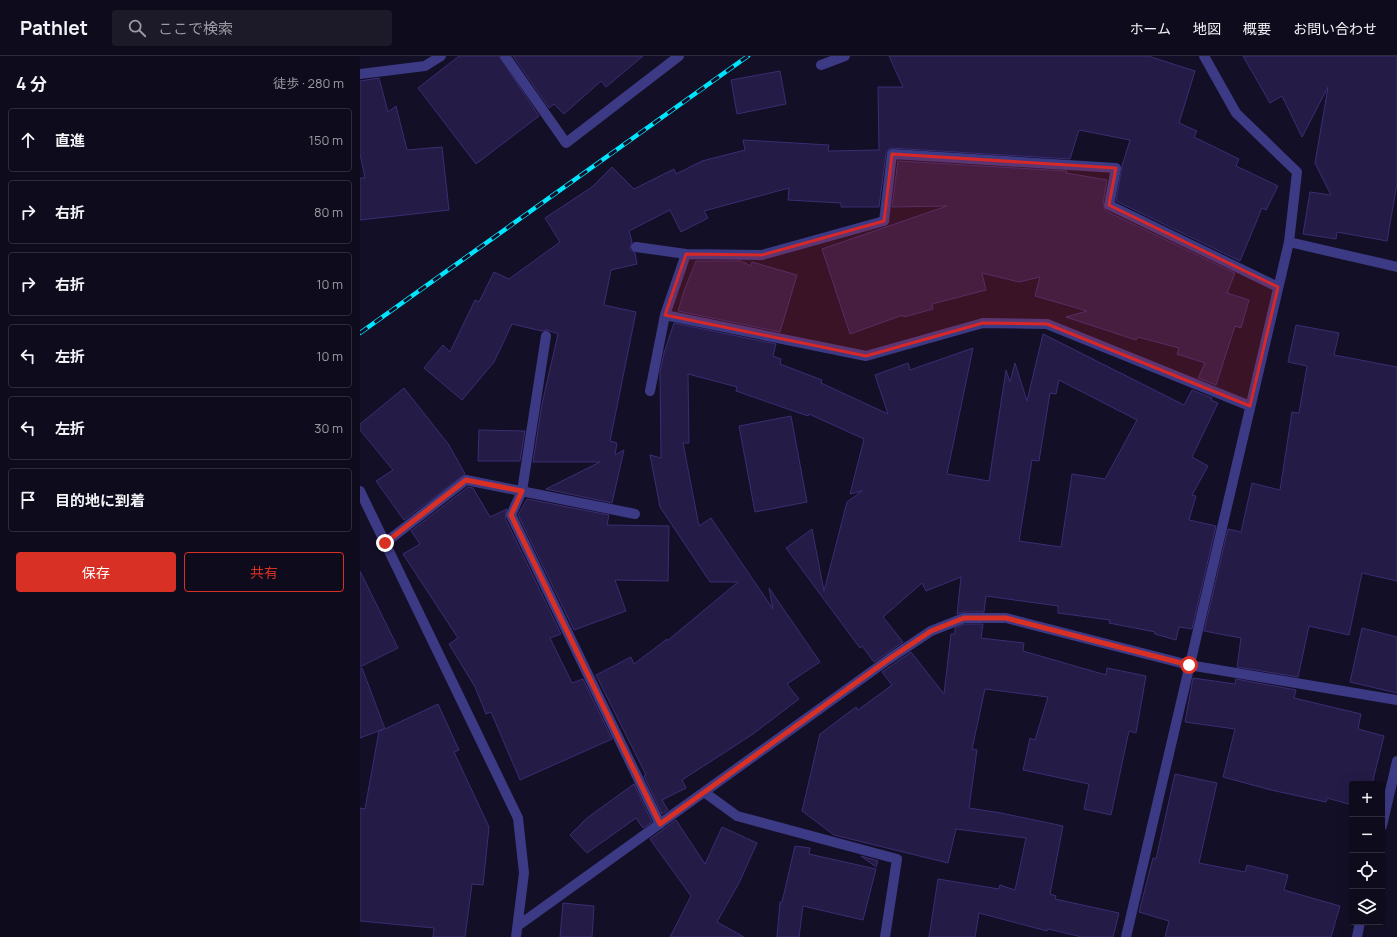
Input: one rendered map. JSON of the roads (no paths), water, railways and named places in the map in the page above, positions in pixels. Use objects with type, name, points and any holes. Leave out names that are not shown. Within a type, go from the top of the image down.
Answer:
[{"type":"street","points":[[360,74],[425,66],[441,56]]},
{"type":"street","points":[[505,56],[566,143],[679,56]]},
{"type":"street","points":[[821,65],[845,56]]},
{"type":"street","points":[[1126,937],[1289,242],[1297,172],[1236,113],[1204,56]]},
{"type":"street","points":[[636,247],[686,254],[762,255],[884,221],[892,154],[944,157],[1116,168],[1109,205],[1278,287]]},
{"type":"street","points":[[1289,242],[1397,267]]},
{"type":"street","points":[[650,391],[665,315],[686,254]]},
{"type":"street","points":[[665,315],[866,356],[983,323],[1047,324],[1250,406]]},
{"type":"street","points":[[546,336],[522,491],[511,515],[660,824]]},
{"type":"street","points":[[385,543],[466,480],[635,514]]},
{"type":"street","points":[[360,491],[518,818],[524,873],[519,925],[516,937]]},
{"type":"street","points":[[519,925],[889,659],[931,631],[964,618],[1006,618],[1189,665],[1397,700]]},
{"type":"street","points":[[1384,817],[1397,761]]},
{"type":"street","points":[[704,792],[737,816],[897,859],[885,937]]},
{"type":"street","points":[[1356,937],[1359,925]]},
{"type":"railway","points":[[360,333],[748,56]]}]
